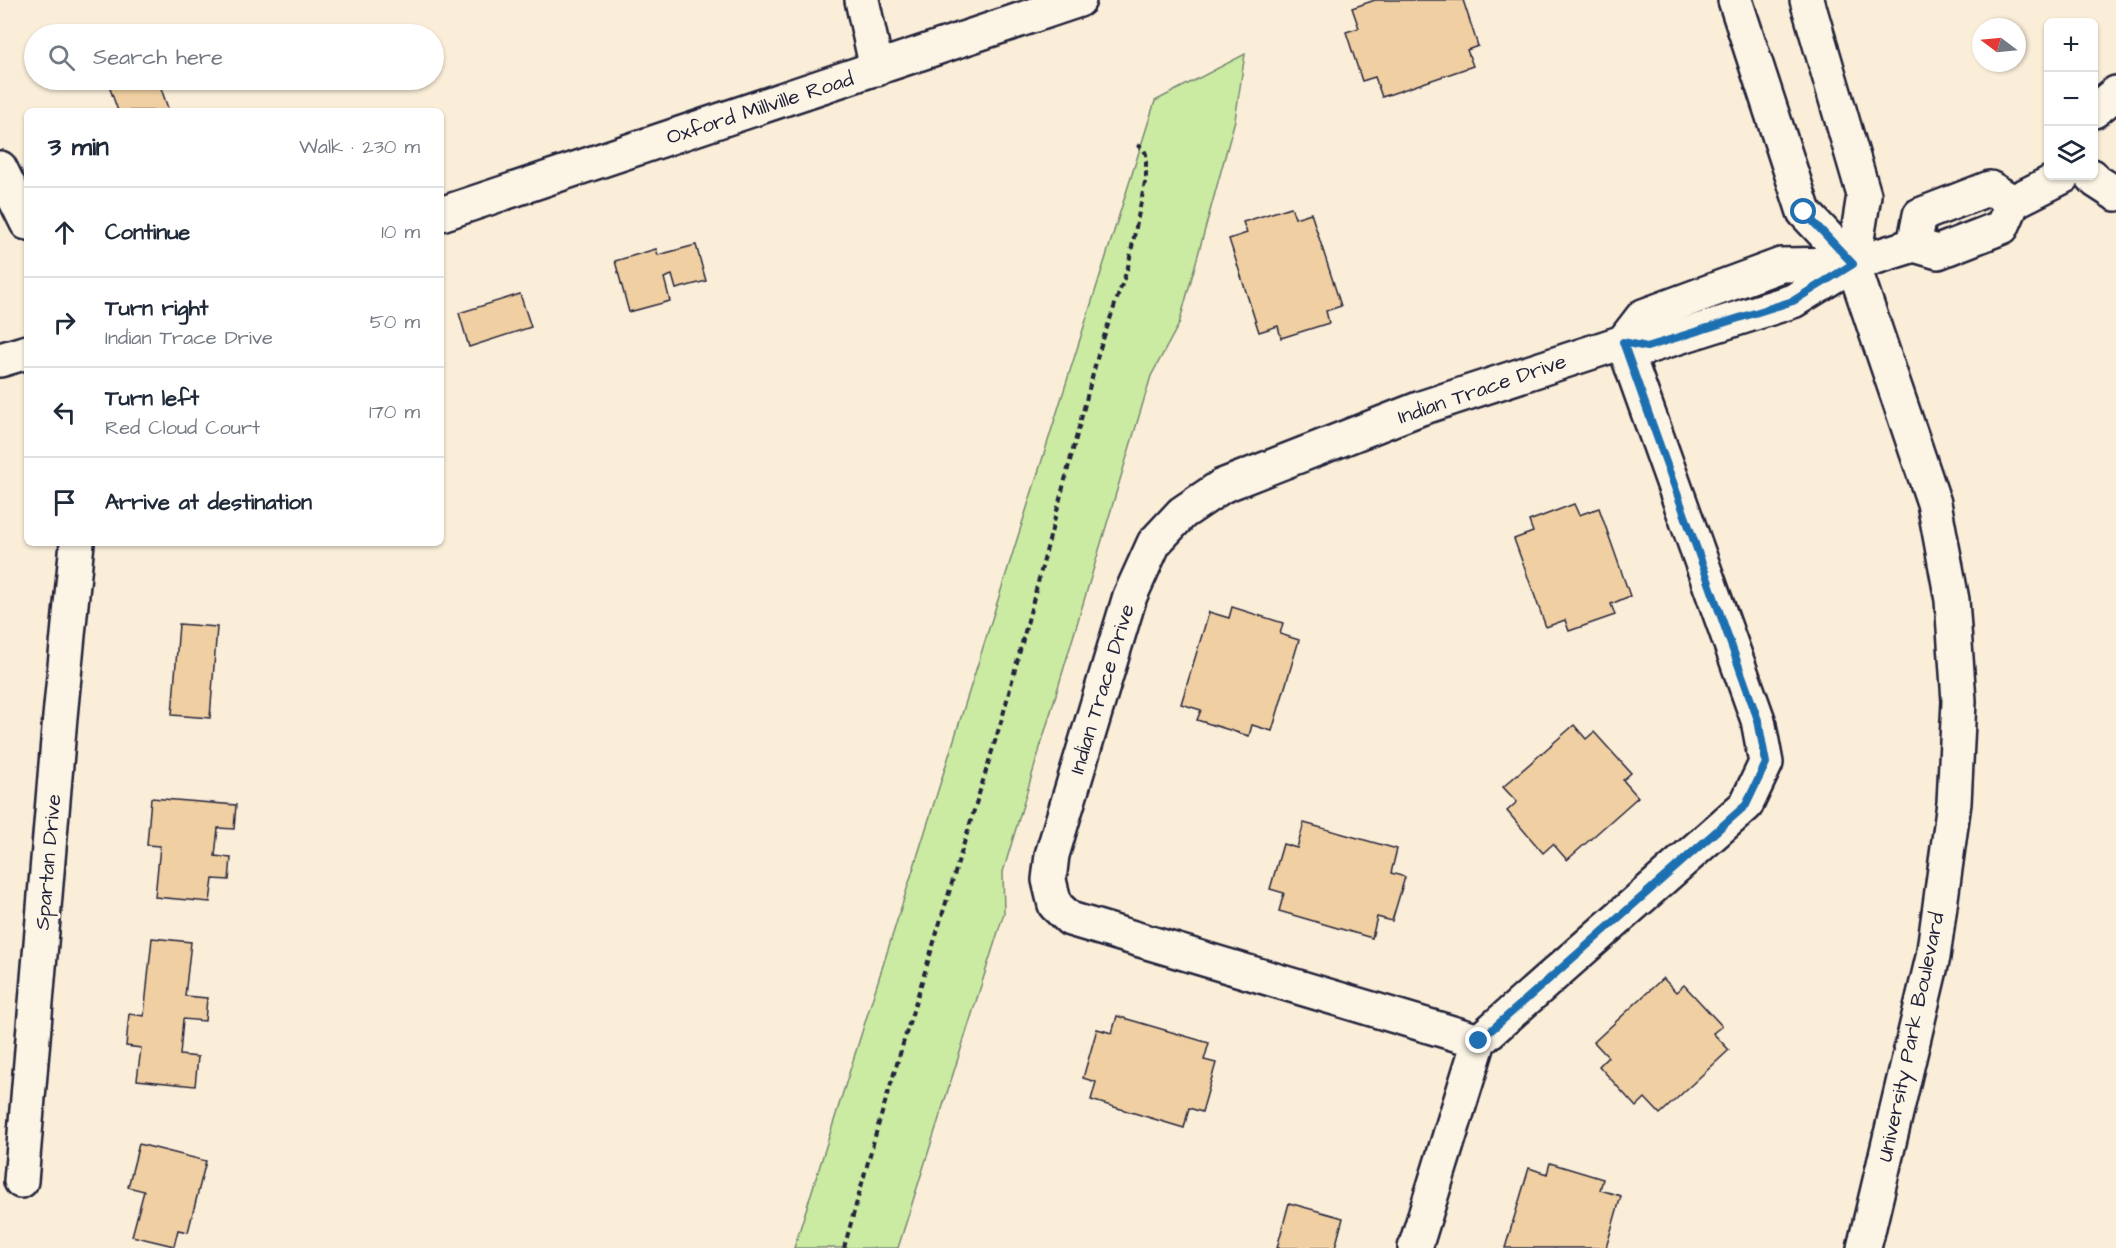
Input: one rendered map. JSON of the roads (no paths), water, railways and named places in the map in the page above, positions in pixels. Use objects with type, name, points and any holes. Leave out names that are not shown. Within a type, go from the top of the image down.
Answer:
[{"type":"main road","points":[[862,0],[877,69]]},
{"type":"main road","name":"Oxford Millville Road","points":[[444,213],[1078,0]]},
{"type":"main road","name":"University Park Boulevard","points":[[1735,0],[1804,212],[1853,264],[1934,503],[1952,600],[1959,701],[1954,803],[1933,957],[1864,1248]]},
{"type":"main road","name":"University Park Boulevard","points":[[1807,0],[1864,195],[1853,264]]},
{"type":"main road","points":[[2098,108],[2116,93]]},
{"type":"main road","points":[[0,168],[24,217]]},
{"type":"main road","points":[[1415,1248],[1479,1041],[1746,805],[1766,763],[1758,720],[1623,342],[1643,316],[1781,264],[1853,264],[1914,245],[1920,215],[1990,188],[2013,202],[2056,180]]},
{"type":"main road","points":[[2095,180],[2116,194]]},
{"type":"main road","name":"Indian Trace Drive","points":[[1479,1041],[1070,919],[1055,905],[1049,880],[1052,855],[1130,596],[1154,543],[1182,513],[1222,486],[1421,408],[1623,342]]},
{"type":"main road","points":[[0,360],[24,352]]},
{"type":"main road","name":"Spartan Drive","points":[[21,1182],[77,546]]}]
